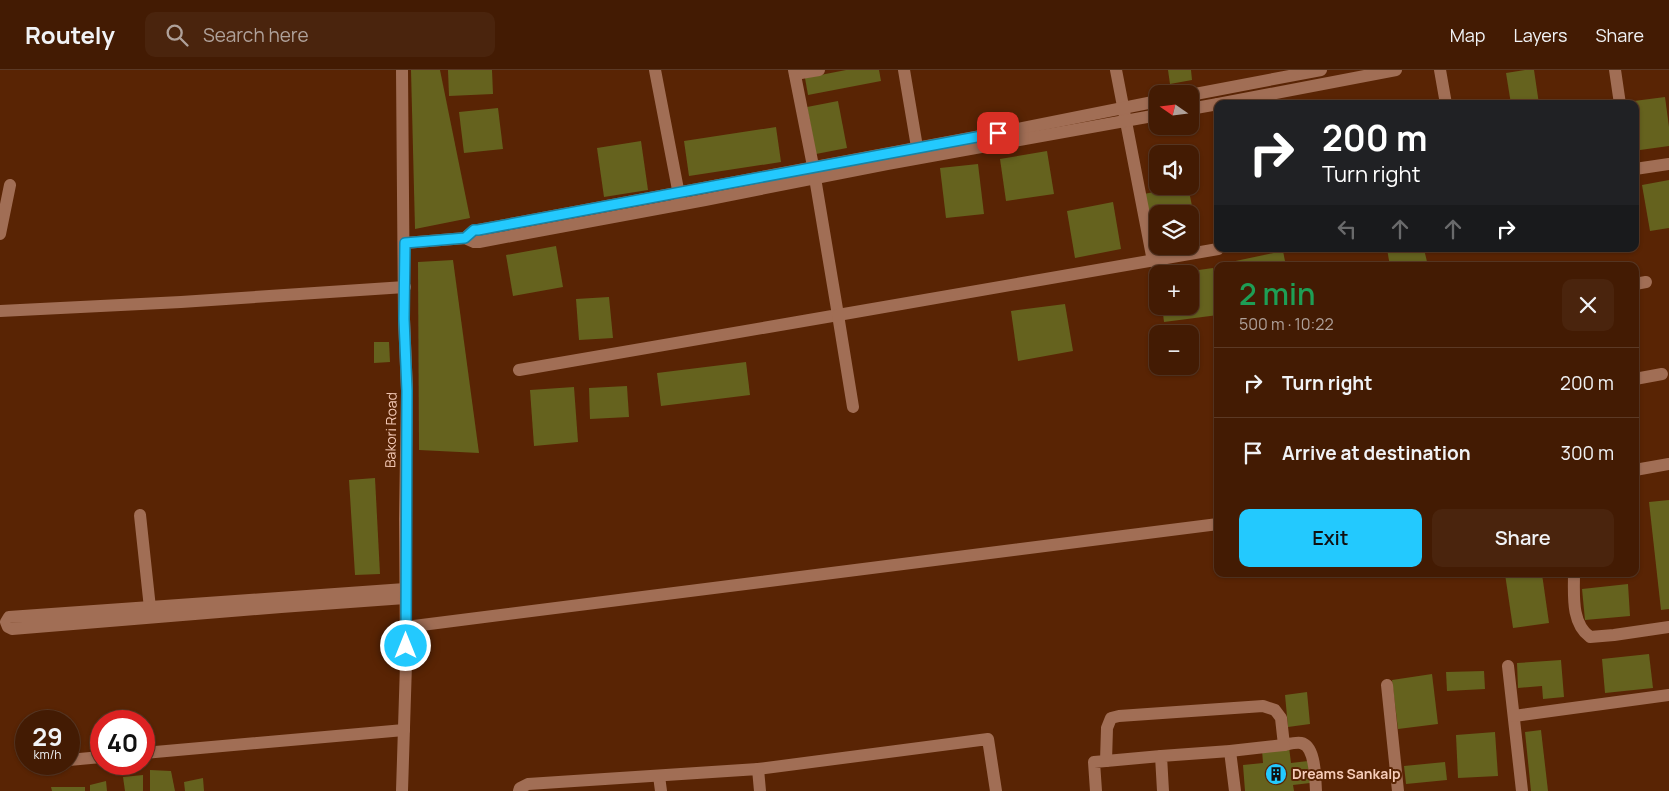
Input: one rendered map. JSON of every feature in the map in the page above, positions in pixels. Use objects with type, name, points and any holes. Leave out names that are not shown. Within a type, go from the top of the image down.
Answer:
[{"type":"street","name":"Bakori Road","points":[[402,70],[407,391],[406,627],[402,791]]},
{"type":"street","points":[[655,70],[679,198]]},
{"type":"street","points":[[819,70],[795,72],[853,407]]},
{"type":"street","points":[[904,70],[917,153]]},
{"type":"street","points":[[1116,70],[1153,261]]},
{"type":"street","points":[[1199,93],[1322,70]]},
{"type":"street","points":[[1239,100],[1396,70]]},
{"type":"street","points":[[1440,70],[1445,100]]},
{"type":"street","points":[[1615,70],[1619,100]]},
{"type":"street","points":[[917,153],[1018,129],[1149,103]]},
{"type":"street","points":[[1199,107],[1214,105]]},
{"type":"street","points":[[405,243],[465,238],[474,230],[679,198],[917,153],[1149,117]]},
{"type":"street","points":[[1639,168],[1669,164]]},
{"type":"street","points":[[0,234],[10,185]]},
{"type":"street","points":[[519,370],[1214,250]]},
{"type":"street","points":[[0,311],[171,302],[405,286]]},
{"type":"street","points":[[1639,378],[1662,374]]},
{"type":"street","points":[[1639,469],[1669,464]]},
{"type":"street","points":[[140,515],[150,608]]},
{"type":"street","points":[[406,627],[1214,525]]},
{"type":"street","points":[[1574,577],[1578,624],[1583,632],[1590,637],[1669,627]]},
{"type":"street","points":[[405,594],[281,607],[12,629],[8,627],[6,622],[9,618],[150,608],[405,594]]},
{"type":"street","points":[[1508,666],[1522,791]]},
{"type":"street","points":[[1387,685],[1398,791]]},
{"type":"street","points":[[1514,716],[1669,695]]},
{"type":"street","points":[[1106,761],[1107,728],[1111,718],[1119,716],[1263,706],[1275,710],[1281,718],[1284,745]]},
{"type":"street","points":[[155,752],[404,730]]},
{"type":"street","points":[[519,791],[520,788],[528,784],[758,769],[988,739],[996,791]]},
{"type":"street","points":[[1096,791],[1094,762],[1230,751],[1299,742],[1306,745],[1311,752],[1316,791]]},
{"type":"street","points":[[1230,751],[1234,791]]},
{"type":"street","points":[[1161,756],[1163,791]]},
{"type":"street","points":[[758,769],[760,791]]},
{"type":"street","points":[[659,776],[660,791]]},
{"type":"building","points":[[411,70],[440,70],[470,218],[415,229]]},
{"type":"building","points":[[448,70],[492,70],[493,94],[449,96]]},
{"type":"building","points":[[846,70],[879,70],[881,81],[808,95],[805,78]]},
{"type":"building","points":[[1168,70],[1191,70],[1192,80],[1170,84]]},
{"type":"building","points":[[1534,70],[1538,100],[1510,100],[1506,73]]},
{"type":"building","points":[[1665,97],[1669,127],[1669,146],[1640,150],[1639,100]]},
{"type":"building","points":[[838,101],[847,148],[816,154],[807,107]]},
{"type":"building","points":[[498,108],[503,149],[464,153],[459,112]]},
{"type":"building","points":[[776,127],[781,162],[689,176],[684,141]]},
{"type":"building","points":[[641,141],[648,190],[604,197],[597,148]]},
{"type":"building","points":[[1047,151],[1054,194],[1006,201],[1000,159]]},
{"type":"building","points":[[978,164],[984,214],[946,218],[940,168]]},
{"type":"building","points":[[1669,180],[1669,228],[1650,231],[1642,185]]},
{"type":"building","points":[[1144,194],[1190,195],[1192,205],[1149,205],[1149,220]]},
{"type":"building","points":[[1113,202],[1121,249],[1075,258],[1067,211]]},
{"type":"building","points":[[556,246],[563,287],[513,296],[506,255]]},
{"type":"building","points":[[1283,252],[1285,262],[1231,262]]},
{"type":"building","points":[[1388,252],[1425,252],[1427,262],[1389,262]]},
{"type":"building","points":[[453,260],[479,453],[419,450],[418,262]]},
{"type":"building","points":[[1213,268],[1214,316],[1164,322],[1163,315],[1199,315],[1199,270]]},
{"type":"building","points":[[609,297],[613,338],[579,340],[576,299]]},
{"type":"building","points":[[1065,304],[1073,351],[1018,361],[1011,311]]},
{"type":"building","points":[[374,342],[389,342],[390,362],[374,363]]},
{"type":"building","points":[[746,362],[750,395],[661,406],[657,373]]},
{"type":"building","points":[[627,386],[629,417],[590,419],[589,388]]},
{"type":"building","points":[[574,387],[578,442],[534,446],[530,390]]},
{"type":"building","points":[[375,478],[380,574],[355,575],[349,480]]},
{"type":"building","points":[[1669,500],[1669,609],[1661,610],[1649,502]]},
{"type":"building","points":[[1505,577],[1542,577],[1549,623],[1513,628]]},
{"type":"building","points":[[1628,584],[1630,616],[1585,620],[1582,589]]},
{"type":"building","points":[[1649,654],[1653,688],[1605,693],[1602,659]]},
{"type":"building","points":[[1561,660],[1564,697],[1543,699],[1542,686],[1518,688],[1517,663]]},
{"type":"building","points":[[1484,671],[1485,689],[1447,691],[1446,672]]},
{"type":"building","points":[[1432,674],[1438,724],[1398,729],[1392,680]]},
{"type":"building","points":[[1307,692],[1310,724],[1288,727],[1285,695]]},
{"type":"building","points":[[1541,730],[1548,791],[1531,791],[1525,732]]},
{"type":"building","points":[[1495,732],[1498,776],[1458,778],[1456,735]]},
{"type":"building","name":"Dreams Sankalp","points":[[1289,747],[1291,763],[1308,761],[1310,783],[1293,785],[1294,791],[1245,791],[1243,765],[1263,763],[1262,750]]},
{"type":"building","points":[[1445,762],[1447,780],[1406,784],[1404,766]]},
{"type":"building","points":[[155,770],[171,771],[175,791],[150,791],[150,775],[155,775]]},
{"type":"building","points":[[143,775],[143,791],[125,791],[123,777]]},
{"type":"building","points":[[203,778],[204,791],[185,791],[184,782]]},
{"type":"building","points":[[106,781],[107,791],[90,791],[90,785]]},
{"type":"building","points":[[51,787],[85,787],[85,791],[52,791]]},
{"type":"place","name":"Dreams Sankalp","points":[[1276,774]]},
{"type":"route","points":[[406,646],[407,391],[404,319],[405,243],[465,238],[474,230],[998,133]]}]
